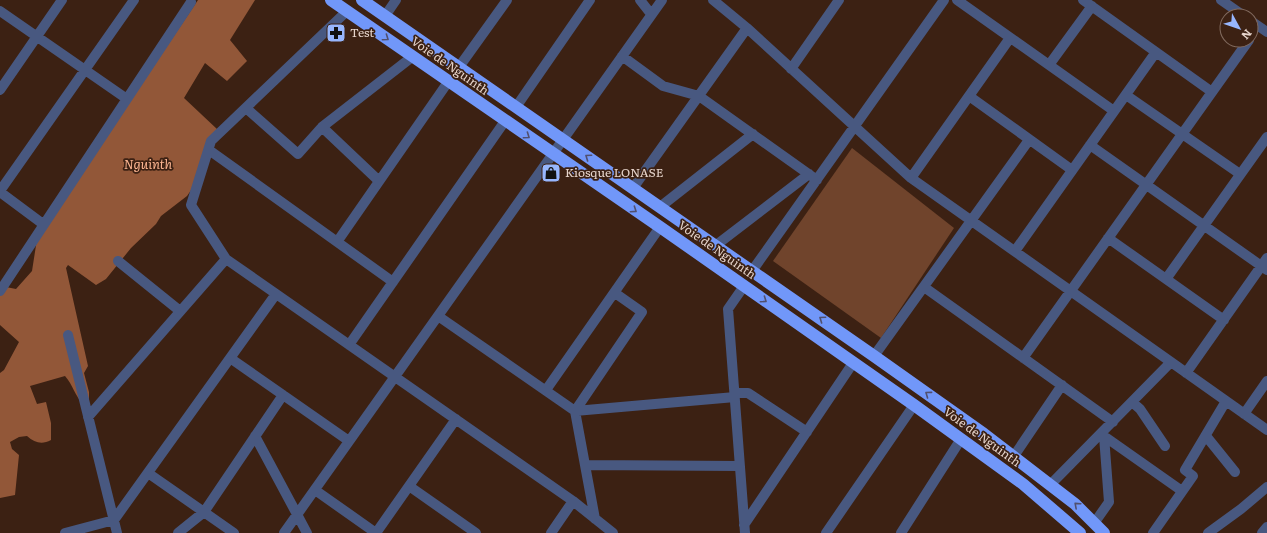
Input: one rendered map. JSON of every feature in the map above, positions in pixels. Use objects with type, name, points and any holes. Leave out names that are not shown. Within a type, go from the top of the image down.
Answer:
[{"type":"highway","name":"Voie de Nguinth","points":[[331,0],[552,154],[660,227],[914,405],[1023,484],[1072,530]]},
{"type":"highway","name":"Voie de Nguinth","points":[[362,0],[874,356],[1014,456],[1051,484],[1095,522],[1104,533]]},
{"type":"street","points":[[0,90],[62,0]]},
{"type":"street","points":[[43,224],[0,191],[134,0]]},
{"type":"street","points":[[384,16],[396,0]]},
{"type":"street","points":[[459,67],[507,0]]},
{"type":"street","points":[[516,107],[590,0]]},
{"type":"street","points":[[640,0],[652,14]]},
{"type":"street","points":[[284,533],[662,0]]},
{"type":"street","points":[[713,0],[747,28],[911,178],[1267,430]]},
{"type":"street","points":[[791,68],[839,0]]},
{"type":"street","points":[[752,271],[813,177],[854,127],[944,0]]},
{"type":"street","points":[[957,0],[1114,111]]},
{"type":"street","points":[[1083,0],[1212,92]]},
{"type":"street","points":[[1221,0],[1232,8]]},
{"type":"street","points":[[0,291],[191,2]]},
{"type":"street","points":[[1049,65],[1092,6]]},
{"type":"street","points":[[0,11],[36,38],[127,99]]},
{"type":"street","points":[[347,11],[212,141],[191,205],[226,259],[573,501],[613,533]]},
{"type":"street","points":[[633,188],[747,28]]},
{"type":"street","points":[[911,178],[1010,38]]},
{"type":"street","points":[[1024,358],[1243,48]]},
{"type":"street","points":[[1015,251],[1156,52]]},
{"type":"street","points":[[622,56],[663,86],[699,96],[813,177]]},
{"type":"street","points":[[246,108],[298,154],[322,127],[412,57]]},
{"type":"street","points":[[337,242],[448,82]]},
{"type":"street","points":[[1126,95],[1240,174]]},
{"type":"street","points":[[969,96],[1072,170]]},
{"type":"street","points":[[349,345],[505,121]]},
{"type":"street","points":[[322,127],[379,181]]},
{"type":"street","points":[[660,207],[753,134]]},
{"type":"street","points":[[1166,279],[1267,137]]},
{"type":"street","points":[[874,356],[1029,140]]},
{"type":"street","points":[[1090,145],[1204,225],[1265,265],[1186,373]]},
{"type":"street","points":[[209,150],[393,282]]},
{"type":"street","points":[[715,246],[813,177]]},
{"type":"street","points":[[546,390],[660,227]]},
{"type":"street","points":[[1108,238],[1224,320]]},
{"type":"street","points":[[88,417],[226,259]]},
{"type":"street","points":[[118,261],[180,311]]},
{"type":"street","points":[[744,286],[728,309],[745,529]]},
{"type":"street","points":[[924,287],[1113,422]]},
{"type":"street","points":[[595,519],[575,411],[642,312],[615,293]]},
{"type":"street","points":[[65,533],[114,520],[276,294]]},
{"type":"street","points":[[438,316],[575,411],[748,393],[807,432]]},
{"type":"street","points":[[68,335],[117,533]]},
{"type":"street","points":[[230,358],[349,441]]},
{"type":"street","points":[[1051,484],[1102,435],[1171,362]]},
{"type":"street","points":[[745,529],[853,363]]},
{"type":"street","points":[[1244,414],[1267,381]]},
{"type":"street","points":[[1014,456],[1062,385]]},
{"type":"street","points":[[178,533],[204,512],[283,395]]},
{"type":"street","points":[[1153,533],[1193,476],[1185,470],[1226,401]]},
{"type":"street","points":[[1132,402],[1140,409],[1165,446]]},
{"type":"street","points":[[826,533],[914,405]]},
{"type":"street","points":[[314,490],[376,533],[456,419]]},
{"type":"street","points":[[1102,435],[1182,492]]},
{"type":"street","points":[[1095,522],[1109,502],[1102,435]]},
{"type":"street","points":[[255,436],[298,513],[307,533]]},
{"type":"street","points":[[1206,436],[1235,472]]},
{"type":"street","points":[[901,533],[961,439]]},
{"type":"street","points":[[585,465],[740,466]]},
{"type":"street","points":[[148,473],[234,533]]},
{"type":"street","points":[[409,486],[464,530],[476,533]]},
{"type":"street","points":[[1208,533],[1241,509],[1267,486]]},
{"type":"street","points":[[551,533],[573,501]]},
{"type":"street","points":[[1262,533],[1267,526]]},
{"type":"shaded area","points":[[852,148],[954,228],[881,338],[773,261]]},
{"type":"water","name":"Nguinth","points":[[198,0],[255,0],[230,40],[247,61],[227,81],[205,63],[184,98],[218,130],[194,186],[187,196],[161,216],[156,224],[131,248],[106,279],[96,285],[68,265],[66,268],[88,366],[84,373],[89,392],[89,403],[83,404],[65,376],[30,386],[37,404],[46,402],[51,423],[51,440],[39,442],[27,436],[19,437],[10,442],[12,449],[19,455],[15,495],[0,498],[0,373],[4,370],[19,342],[0,325],[0,296],[6,287],[16,289],[32,271],[37,239]]},
{"type":"place","name":"Test","points":[[336,33]]},
{"type":"place","name":"Kiosque LONASE","points":[[551,173]]}]
